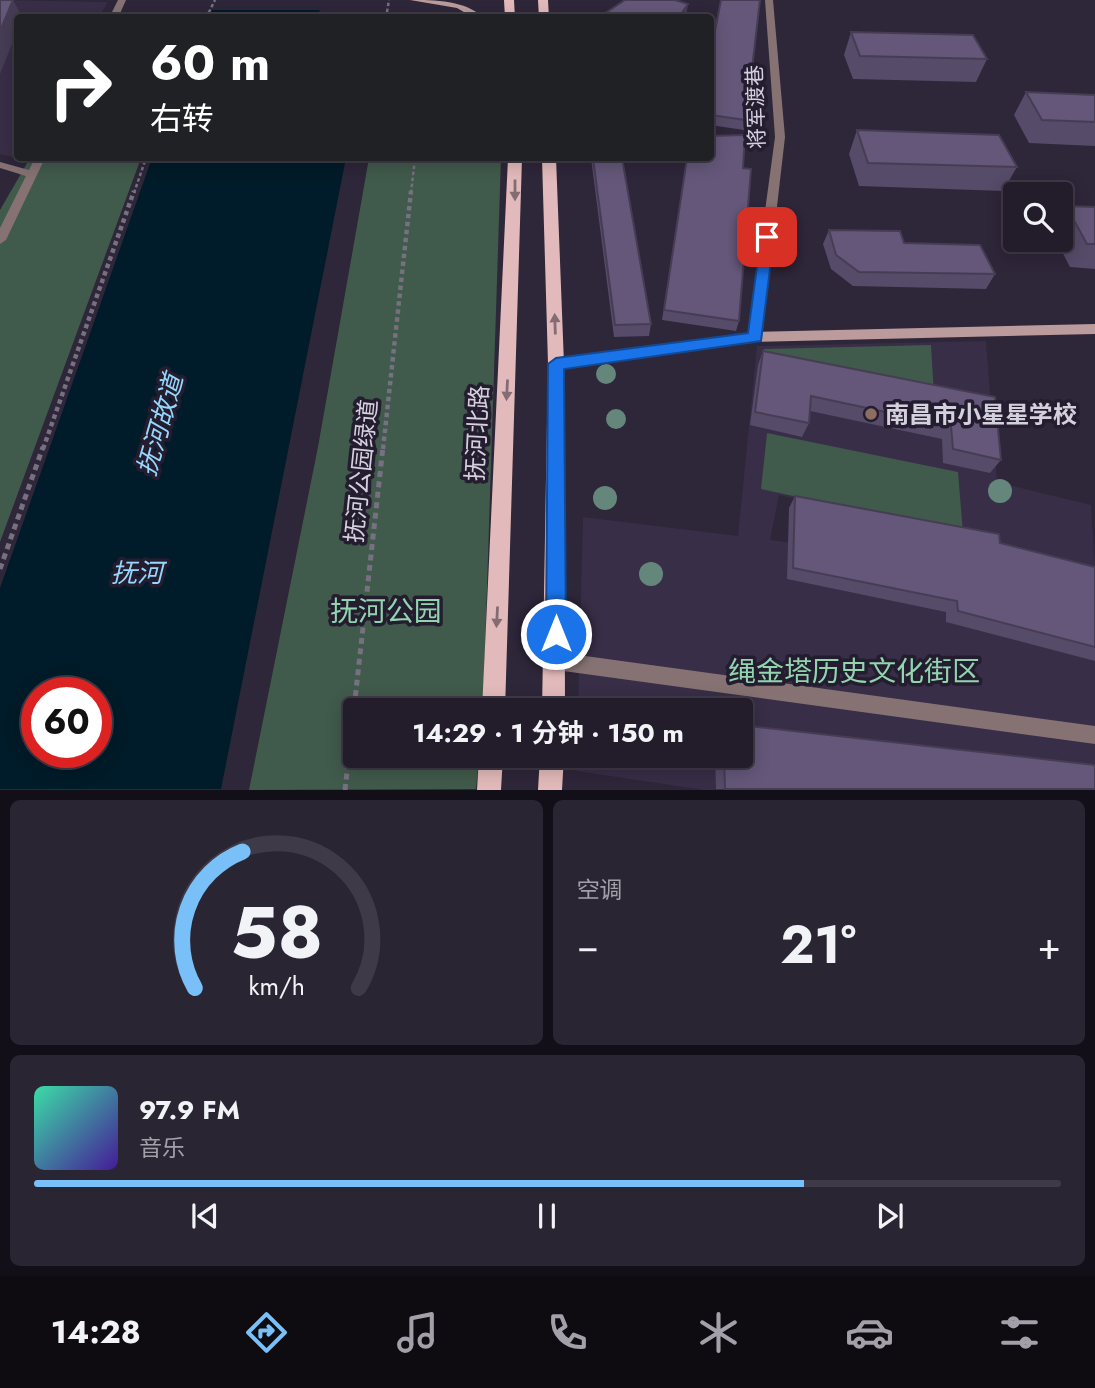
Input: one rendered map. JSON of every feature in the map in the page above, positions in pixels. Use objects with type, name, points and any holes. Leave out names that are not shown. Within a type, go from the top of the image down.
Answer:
[{"type":"main road","name":"抚河北路","points":[[493,698],[515,161]]},
{"type":"main road","points":[[549,161],[556,364],[554,698]]},
{"type":"main road","points":[[489,789],[490,768]]},
{"type":"main road","points":[[550,789],[551,768]]},
{"type":"street","points":[[414,0],[458,6],[477,14]]},
{"type":"street","name":"将军渡巷","points":[[755,337],[780,137],[769,0]]},
{"type":"street","points":[[0,240],[38,161]]},
{"type":"street","points":[[0,165],[31,174]]},
{"type":"street","points":[[556,364],[755,337],[1095,329]]},
{"type":"street","points":[[556,661],[1095,734]]},
{"type":"path","points":[[0,569],[145,161]]},
{"type":"path","name":"抚河公园绿道","points":[[345,789],[415,161]]},
{"type":"shaded area","points":[[0,0],[108,2],[101,14],[14,14],[14,158],[0,154]]},
{"type":"shaded area","name":"绳金塔历史文化街区","points":[[986,341],[997,482],[1091,505],[1095,568],[779,495],[770,540],[1095,583],[1095,789],[704,790],[577,771],[577,768],[753,768],[753,698],[578,698],[583,517],[738,536],[757,346]]},
{"type":"green space","points":[[28,161],[140,161],[0,542],[0,210]]},
{"type":"green space","name":"抚河公园","points":[[368,161],[501,161],[483,698],[343,698],[343,768],[478,768],[476,789],[249,790],[318,447]]},
{"type":"green space","points":[[931,345],[934,395],[762,361],[764,349]]},
{"type":"green space","points":[[767,433],[958,472],[963,533],[761,489]]},
{"type":"water","points":[[217,0],[324,0],[318,14],[210,14]]},
{"type":"water","name":"抚河","points":[[151,161],[345,161],[221,789],[0,789],[0,588]]},
{"type":"pier","points":[[213,0],[328,0],[324,10],[208,10]]},
{"type":"building","points":[[0,0],[13,0],[0,31]]},
{"type":"building","points":[[625,0],[675,0],[688,4],[681,14],[604,14]]},
{"type":"building","points":[[721,0],[760,0],[746,120],[714,116],[714,36]]},
{"type":"building","points":[[851,32],[973,35],[987,59],[860,56]]},
{"type":"building","points":[[1026,92],[1095,95],[1095,122],[1042,120]]},
{"type":"building","points":[[857,130],[999,135],[1017,167],[868,163]]},
{"type":"building","points":[[745,135],[743,168],[751,169],[739,321],[664,310],[687,161],[714,161],[714,136]]},
{"type":"building","points":[[593,161],[623,161],[651,324],[615,325]]},
{"type":"building","points":[[1073,206],[1095,207],[1095,244],[1087,244],[1073,219]]},
{"type":"building","points":[[829,230],[900,231],[904,243],[980,245],[995,274],[859,272],[836,255]]},
{"type":"building","points":[[763,351],[995,397],[1001,460],[953,449],[951,426],[811,396],[809,423],[755,412]]},
{"type":"building","points":[[795,496],[999,534],[1000,543],[1095,567],[1095,647],[958,611],[957,601],[793,568]]},
{"type":"building","points":[[753,726],[1095,765],[1095,789],[725,789],[724,768],[753,768]]},
{"type":"place","name":"南昌市小星星学校","points":[[871,414]]},
{"type":"route","points":[[556,634],[556,364],[755,337],[767,237]]},
{"type":"water label","name":"抚河故道","points":[[160,425]]}]
